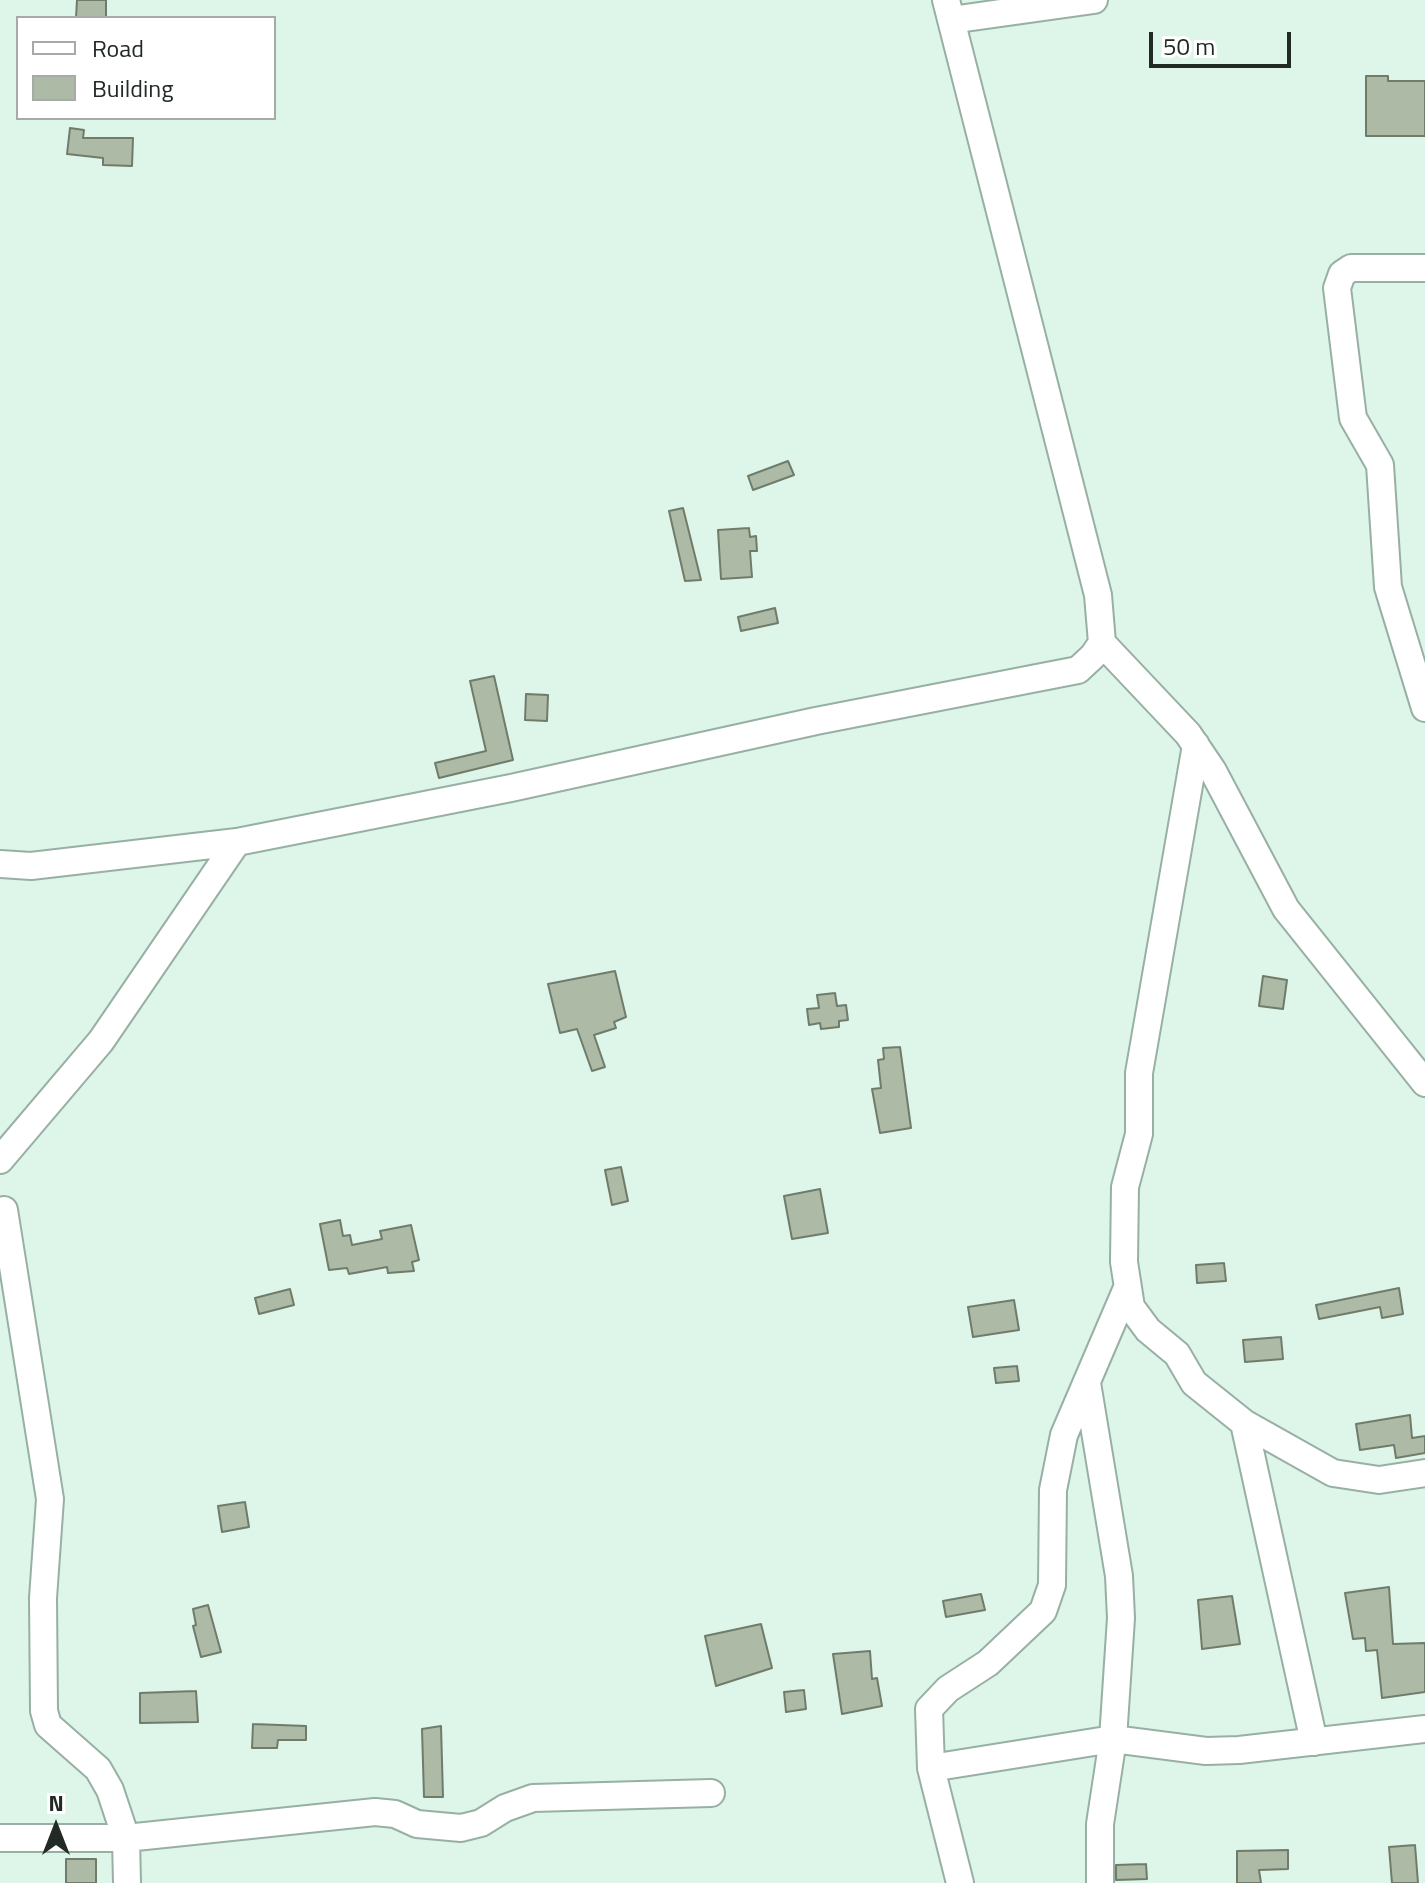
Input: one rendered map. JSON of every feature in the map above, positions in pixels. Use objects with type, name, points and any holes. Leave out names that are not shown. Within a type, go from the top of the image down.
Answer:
[{"type":"street","points":[[1094,0],[949,10],[1098,595],[1102,643],[1196,745],[1286,909],[1425,1083]]},
{"type":"street","points":[[1425,268],[1351,268],[1342,274],[1337,288],[1353,418],[1380,465],[1388,587],[1425,708]]},
{"type":"street","points":[[0,864],[31,866],[237,842],[511,788],[816,721],[1078,670],[1102,643]]},
{"type":"street","points":[[1196,745],[1139,1073],[1139,1134],[1125,1187],[1127,1288],[1131,1307],[1148,1330],[1177,1354],[1194,1383],[1244,1423],[1333,1473],[1379,1480],[1425,1473]]},
{"type":"street","points":[[0,1160],[101,1041],[237,842]]},
{"type":"street","points":[[4,1210],[50,1499],[43,1598],[44,1711],[48,1725],[57,1736],[98,1769],[110,1790],[126,1838],[127,1883]]},
{"type":"street","points":[[960,1883],[931,1768],[929,1709],[948,1689],[988,1663],[1043,1611],[1052,1585],[1051,1538],[1058,1463],[1064,1435],[1127,1288]]},
{"type":"street","points":[[1087,1383],[1119,1576],[1121,1618],[1113,1739],[1100,1824],[1100,1883]]},
{"type":"street","points":[[1244,1423],[1314,1742]]},
{"type":"street","points":[[931,1768],[1113,1739],[1206,1751],[1425,1729]]},
{"type":"street","points":[[0,1838],[126,1838],[375,1812],[395,1814],[417,1824],[461,1828],[481,1823],[505,1808],[533,1798],[711,1793]]},
{"type":"building","points":[[77,0],[106,0],[106,16],[76,16]]},
{"type":"building","points":[[1366,76],[1388,76],[1388,81],[1425,81],[1425,136],[1366,136]]},
{"type":"building","points":[[70,128],[84,130],[83,138],[133,138],[132,166],[103,165],[103,158],[67,154]]},
{"type":"building","points":[[788,461],[794,475],[753,490],[748,476]]},
{"type":"building","points":[[683,508],[701,580],[685,581],[669,511]]},
{"type":"building","points":[[749,528],[750,537],[756,536],[757,551],[750,551],[752,577],[721,579],[718,530]]},
{"type":"building","points":[[775,608],[778,623],[741,631],[738,617]]},
{"type":"building","points":[[494,676],[513,760],[439,778],[435,763],[486,751],[470,681]]},
{"type":"building","points":[[526,694],[548,695],[547,721],[525,720]]},
{"type":"building","points":[[615,971],[626,1017],[614,1022],[616,1028],[594,1035],[605,1067],[592,1071],[577,1029],[560,1033],[548,984]]},
{"type":"building","points":[[1263,976],[1287,980],[1283,1009],[1259,1006]]},
{"type":"building","points":[[835,993],[837,1006],[846,1005],[848,1020],[839,1021],[839,1027],[821,1029],[820,1023],[809,1025],[807,1009],[819,1008],[817,995]]},
{"type":"building","points":[[900,1047],[911,1128],[880,1133],[872,1089],[881,1088],[878,1060],[884,1059],[883,1048]]},
{"type":"building","points":[[621,1167],[628,1201],[612,1205],[605,1170]]},
{"type":"building","points":[[820,1189],[828,1233],[792,1239],[784,1196]]},
{"type":"building","points":[[340,1220],[343,1236],[350,1235],[352,1245],[382,1239],[380,1231],[411,1225],[419,1260],[412,1262],[414,1271],[388,1273],[387,1267],[349,1274],[347,1268],[329,1270],[320,1224]]},
{"type":"building","points":[[1224,1263],[1226,1281],[1197,1283],[1196,1265]]},
{"type":"building","points":[[1399,1288],[1403,1314],[1382,1318],[1380,1307],[1319,1319],[1316,1305]]},
{"type":"building","points":[[290,1289],[294,1305],[259,1314],[255,1298]]},
{"type":"building","points":[[1014,1300],[1019,1330],[973,1337],[968,1307]]},
{"type":"building","points":[[1281,1337],[1283,1359],[1245,1362],[1243,1340]]},
{"type":"building","points":[[1017,1366],[1019,1381],[996,1383],[994,1368]]},
{"type":"building","points":[[1410,1415],[1412,1438],[1425,1436],[1425,1453],[1396,1458],[1394,1445],[1360,1450],[1356,1424]]},
{"type":"building","points":[[245,1502],[249,1527],[222,1532],[218,1506]]},
{"type":"building","points":[[1389,1587],[1393,1644],[1425,1643],[1425,1692],[1382,1698],[1377,1650],[1366,1651],[1365,1638],[1353,1639],[1345,1593]]},
{"type":"building","points":[[981,1594],[985,1610],[946,1617],[943,1601]]},
{"type":"building","points":[[1232,1596],[1240,1644],[1202,1649],[1198,1600]]},
{"type":"building","points":[[208,1605],[221,1652],[201,1657],[193,1626],[196,1625],[193,1609]]},
{"type":"building","points":[[761,1624],[772,1668],[716,1686],[705,1636]]},
{"type":"building","points":[[870,1651],[872,1679],[877,1678],[882,1706],[842,1714],[833,1654]]},
{"type":"building","points":[[804,1690],[806,1709],[786,1712],[784,1692]]},
{"type":"building","points":[[196,1691],[198,1722],[140,1723],[140,1693]]},
{"type":"building","points":[[253,1724],[306,1726],[306,1740],[278,1740],[277,1748],[252,1748]]},
{"type":"building","points":[[441,1726],[443,1797],[424,1797],[422,1729]]},
{"type":"building","points":[[1415,1845],[1418,1883],[1392,1883],[1389,1847]]},
{"type":"building","points":[[1288,1850],[1288,1869],[1259,1870],[1261,1883],[1237,1883],[1237,1851]]},
{"type":"building","points":[[66,1859],[96,1859],[96,1883],[66,1883]]},
{"type":"building","points":[[1146,1864],[1147,1879],[1116,1880],[1116,1865]]}]
